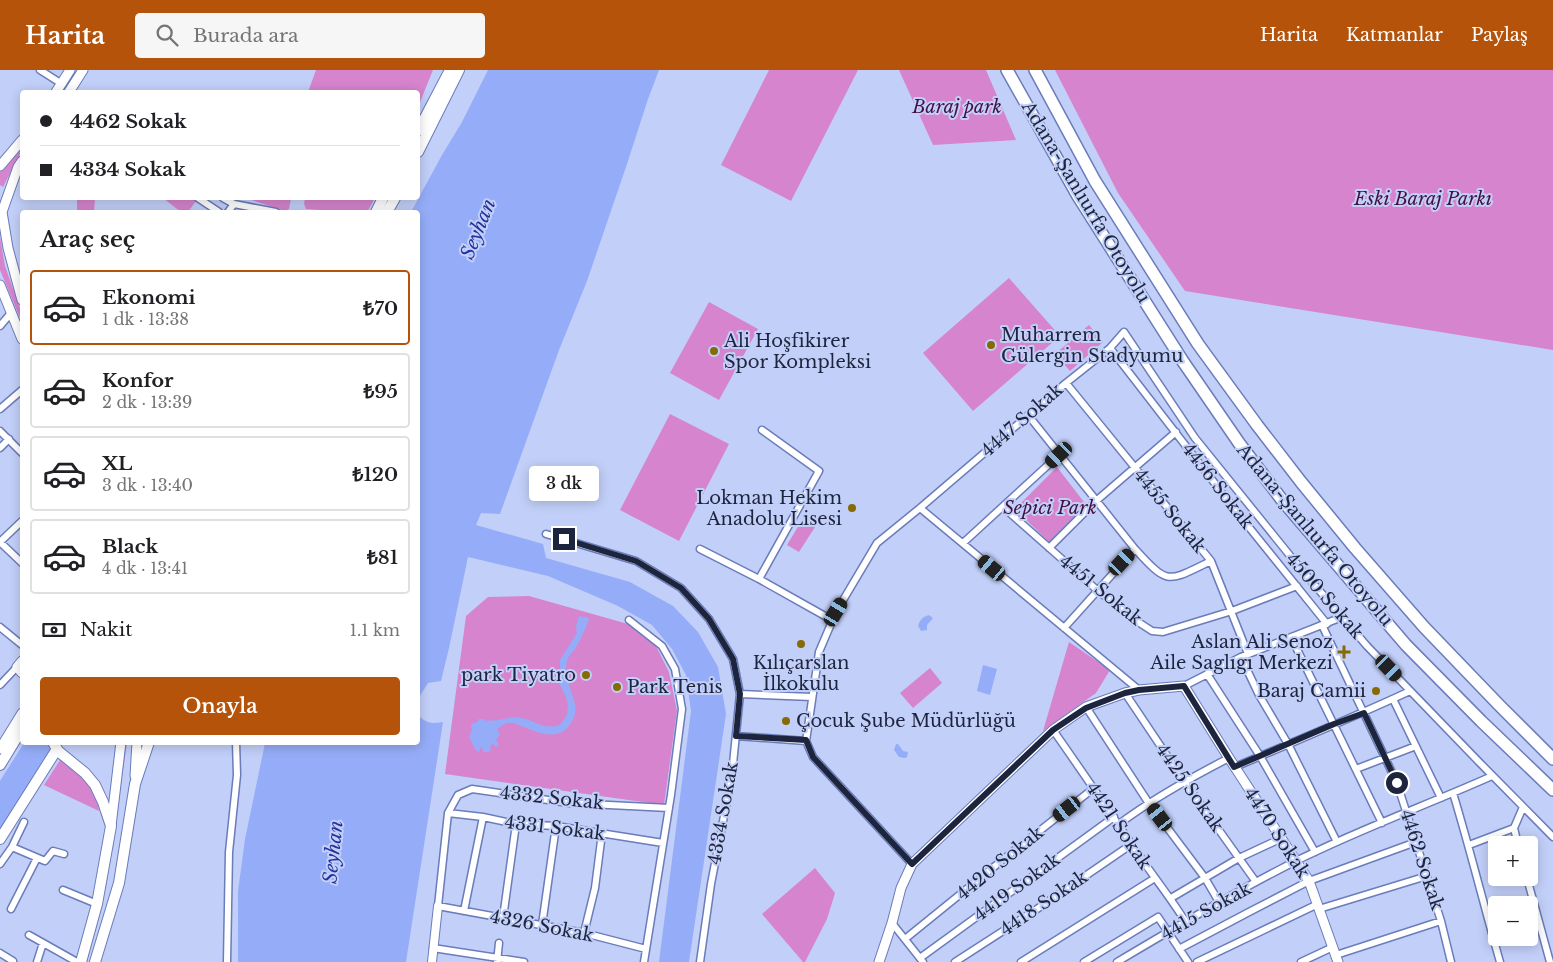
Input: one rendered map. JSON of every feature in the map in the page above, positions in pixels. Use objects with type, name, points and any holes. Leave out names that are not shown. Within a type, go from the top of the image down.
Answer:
[{"type":"highway","name":"Adana-Şanlıurfa Otoyolu","points":[[1007,70],[1078,196],[1182,360],[1271,486],[1406,645],[1553,790]]},
{"type":"highway","name":"Adana-Şanlıurfa Otoyolu","points":[[1035,71],[1095,181],[1198,344],[1257,425],[1355,548],[1424,627],[1553,759]]},
{"type":"main road","points":[[59,88],[70,70]]},
{"type":"main road","points":[[70,90],[83,70]]},
{"type":"main road","points":[[420,127],[450,70]]},
{"type":"main road","points":[[420,148],[459,70]]},
{"type":"main road","points":[[0,156],[20,143]]},
{"type":"main road","points":[[0,166],[20,143]]},
{"type":"main road","points":[[1,216],[20,168]]},
{"type":"main road","points":[[0,202],[8,248],[20,293]]},
{"type":"main road","points":[[0,285],[20,334]]},
{"type":"main road","points":[[879,962],[901,888],[912,864],[1053,730],[1086,708],[1125,693],[1184,686]]},
{"type":"main road","name":"4470 Sokak","points":[[1184,686],[1234,767],[1310,882],[1336,955]]},
{"type":"main road","points":[[0,749],[20,717]]},
{"type":"main road","points":[[0,765],[20,732]]},
{"type":"main road","points":[[81,962],[97,904],[111,826],[121,745]]},
{"type":"main road","points":[[95,962],[119,883],[135,784],[138,745]]},
{"type":"main road","points":[[135,784],[148,745]]},
{"type":"main road","points":[[0,839],[55,746],[85,773],[95,785],[111,826]]},
{"type":"street","points":[[40,70],[59,88]]},
{"type":"street","points":[[201,200],[216,210]]},
{"type":"street","points":[[227,200],[234,204],[266,210]]},
{"type":"street","points":[[230,210],[234,204]]},
{"type":"street","points":[[0,326],[12,313]]},
{"type":"street","name":"4447 Sokak","points":[[806,740],[819,652],[836,612],[877,543],[1110,348],[1124,332]]},
{"type":"street","name":"4500 Sokak","points":[[1124,332],[1195,438],[1300,568],[1410,691],[1553,838]]},
{"type":"street","name":"4456 Sokak","points":[[1110,348],[1325,624]]},
{"type":"street","name":"4455 Sokak","points":[[1066,383],[1211,561],[1248,654]]},
{"type":"street","points":[[0,409],[20,392]]},
{"type":"street","points":[[1028,415],[1135,549],[1152,567],[1164,576],[1176,578],[1211,561]]},
{"type":"street","points":[[759,578],[819,471],[762,430]]},
{"type":"street","points":[[0,431],[20,451]]},
{"type":"street","points":[[1049,548],[1096,501],[1176,432]]},
{"type":"street","points":[[0,448],[9,439]]},
{"type":"street","points":[[963,543],[1059,455]]},
{"type":"street","name":"4451 Sokak","points":[[1003,507],[1097,590],[1152,631],[1163,632],[1232,611],[1297,586]]},
{"type":"street","points":[[920,508],[1139,690]]},
{"type":"street","points":[[20,523],[0,542],[20,561]]},
{"type":"street","name":"4334 Sokak","points":[[546,534],[636,561],[681,588],[709,619],[733,659],[740,694],[732,774],[711,884],[700,962]]},
{"type":"street","points":[[700,549],[759,578],[832,620]]},
{"type":"street","points":[[1064,628],[1135,549]]},
{"type":"street","points":[[1184,686],[1240,657],[1342,617]]},
{"type":"street","points":[[630,620],[662,646],[676,669],[682,709],[669,808],[644,962]]},
{"type":"street","name":"4462 Sokak","points":[[1325,624],[1397,783],[1441,921],[1451,962]]},
{"type":"street","points":[[0,627],[20,644]]},
{"type":"street","points":[[1291,637],[1382,823]]},
{"type":"street","points":[[1240,657],[1259,695],[1288,744],[1337,842]]},
{"type":"street","points":[[1,683],[20,668]]},
{"type":"street","points":[[1207,674],[1260,756],[1315,852]]},
{"type":"street","points":[[1234,767],[1364,713],[1410,691]]},
{"type":"street","name":"4425 Sokak","points":[[1125,693],[1184,781],[1256,882]]},
{"type":"street","points":[[740,694],[812,697]]},
{"type":"street","points":[[1393,699],[1441,798]]},
{"type":"street","points":[[1086,708],[1148,802],[1205,878],[1219,902]]},
{"type":"street","name":"4421 Sokak","points":[[1053,730],[1155,878],[1171,898],[1185,921]]},
{"type":"street","points":[[736,736],[806,740],[813,757],[912,864]]},
{"type":"street","points":[[227,962],[229,852],[237,775],[236,745]]},
{"type":"street","points":[[1356,769],[1416,746]]},
{"type":"street","points":[[1119,824],[1148,802],[1229,758]]},
{"type":"street","name":"4415 Sokak","points":[[1117,962],[1185,921],[1296,861],[1492,776]]},
{"type":"street","name":"4420 Sokak","points":[[906,939],[1094,788]]},
{"type":"street","name":"4332 Sokak","points":[[448,813],[458,795],[472,789],[569,803],[669,808]]},
{"type":"street","points":[[1453,794],[1469,845],[1500,962]]},
{"type":"street","points":[[1516,836],[1514,828],[1523,807]]},
{"type":"street","points":[[432,962],[448,813]]},
{"type":"street","name":"4331 Sokak","points":[[448,813],[516,824],[556,826],[663,843]]},
{"type":"street","points":[[464,911],[482,817]]},
{"type":"street","name":"4419 Sokak","points":[[922,960],[1114,817]]},
{"type":"street","points":[[0,864],[12,847],[24,822]]},
{"type":"street","points":[[503,918],[516,824]]},
{"type":"street","points":[[542,925],[556,826]]},
{"type":"street","points":[[1469,845],[1514,828]]},
{"type":"street","points":[[584,933],[595,888],[602,833]]},
{"type":"street","points":[[1171,898],[1239,858],[1282,838]]},
{"type":"street","points":[[1179,950],[1310,882],[1416,842]]},
{"type":"street","name":"4418 Sokak","points":[[955,962],[1038,909],[1132,844]]},
{"type":"street","points":[[12,847],[45,861],[53,851],[64,854]]},
{"type":"street","points":[[11,909],[37,858]]},
{"type":"street","points":[[1197,962],[1319,907],[1427,876]]},
{"type":"street","points":[[1021,962],[1155,878]]},
{"type":"street","points":[[1529,886],[1550,962]]},
{"type":"street","points":[[63,890],[97,904]]},
{"type":"street","name":"4326 Sokak","points":[[438,906],[584,933],[646,949]]},
{"type":"street","points":[[1084,962],[1158,917],[1188,962]]},
{"type":"street","points":[[1301,962],[1336,955],[1441,921]]},
{"type":"street","points":[[892,923],[922,960]]},
{"type":"street","points":[[28,935],[77,962]]},
{"type":"street","points":[[36,962],[43,943]]},
{"type":"street","points":[[497,960],[499,943]]},
{"type":"street","points":[[433,948],[497,960],[524,962]]},
{"type":"street","points":[[0,953],[13,961]]},
{"type":"green space","points":[[316,70],[433,70],[420,102],[420,90],[309,90]]},
{"type":"green space","points":[[769,70],[858,70],[791,201],[721,165]]},
{"type":"green space","name":"Baraj park","points":[[899,70],[986,70],[1016,140],[933,145]]},
{"type":"green space","name":"Eski Baraj Parkı","points":[[1055,70],[1553,70],[1553,350],[1185,291],[1118,193]]},
{"type":"green space","points":[[20,147],[20,154],[3,187],[0,185],[0,172]]},
{"type":"green space","points":[[77,200],[95,200],[94,210],[77,210]]},
{"type":"green space","points":[[166,200],[196,201],[189,210],[178,210]]},
{"type":"green space","points":[[252,200],[291,200],[289,209],[281,210]]},
{"type":"green space","points":[[305,200],[374,200],[368,210],[306,209]]},
{"type":"green space","points":[[0,237],[5,266],[20,308],[20,318],[0,270]]},
{"type":"green space","name":"Muharrem Gülergin Stadyumu","points":[[1009,278],[1060,336],[973,411],[923,353]]},
{"type":"green space","name":"Ali Hoşfikirer Spor Kompleksi","points":[[709,302],[758,329],[719,400],[670,373]]},
{"type":"green space","points":[[1089,325],[1103,342],[1070,371],[1055,354]]},
{"type":"green space","points":[[670,414],[729,444],[679,541],[620,510]]},
{"type":"green space","name":"Sepici Park","points":[[1057,467],[1087,506],[1050,543],[1015,509]]},
{"type":"green space","points":[[802,520],[815,527],[799,552],[787,545]]},
{"type":"green space","points":[[529,596],[628,624],[655,644],[669,672],[677,711],[664,805],[445,774],[466,616],[488,597]]},
{"type":"green space","points":[[1069,642],[1110,670],[1096,693],[1043,731]]},
{"type":"green space","points":[[930,668],[942,683],[913,708],[900,693]]},
{"type":"green space","points":[[125,745],[127,745],[107,881],[87,962],[84,962]]},
{"type":"green space","points":[[60,760],[75,768],[87,780],[95,795],[99,811],[44,785]]},
{"type":"green space","points":[[815,868],[835,893],[827,919],[805,962],[803,962],[762,914]]},
{"type":"water","name":"Seyhan","points":[[488,70],[659,70],[587,281],[559,350],[500,514],[481,513],[476,525],[543,544],[546,558],[630,582],[673,606],[698,632],[718,667],[726,714],[689,962],[659,962],[691,711],[686,675],[672,649],[652,625],[618,606],[548,576],[468,557],[441,681],[428,683],[420,696],[420,210],[412,210],[418,200],[420,200],[420,195],[462,122]]},
{"type":"water","points":[[929,615],[933,618],[927,625],[927,630],[921,631],[918,626],[920,622]]},
{"type":"water","points":[[579,616],[589,618],[566,666],[568,682],[575,704],[574,717],[570,724],[561,733],[549,735],[507,723],[497,729],[500,734],[496,740],[499,744],[496,747],[493,744],[488,752],[483,752],[481,747],[479,752],[475,749],[469,737],[472,730],[471,724],[479,719],[486,721],[518,717],[544,726],[560,725],[567,715],[568,705],[560,685],[560,660],[577,633],[576,626]]},
{"type":"water","points":[[983,665],[997,669],[990,695],[977,691]]},
{"type":"water","name":"Seyhan","points":[[420,717],[429,722],[443,722],[406,962],[238,962],[238,891],[245,839],[265,745],[420,745]]},
{"type":"water","points":[[896,744],[903,751],[908,752],[907,757],[899,757],[894,750]]},
{"type":"water","points":[[23,745],[55,745],[0,832],[0,781]]},
{"type":"place","name":"Muharrem Gülergin Stadyumu","points":[[991,345]]},
{"type":"place","name":"Ali Hoşfikirer Spor Kompleksi","points":[[714,351]]},
{"type":"place","name":"Lokman Hekim Anadolu Lisesi","points":[[852,508]]},
{"type":"place","name":"Kılıçarslan İlkokulu","points":[[801,644]]},
{"type":"place","name":"Aslan Ali Senoz Aile Saglıgı Merkezi","points":[[1344,652]]},
{"type":"place","name":"park Tiyatro","points":[[586,675]]},
{"type":"place","name":"Park Tenis","points":[[617,687]]},
{"type":"place","name":"Baraj Camii","points":[[1376,691]]},
{"type":"place","name":"Çocuk Şube Müdürlüğü","points":[[786,721]]},
{"type":"route","points":[[564,539],[636,561],[681,588],[709,619],[733,659],[740,694],[736,736],[806,740],[813,757],[912,864],[1053,730],[1086,708],[1125,693],[1139,690],[1184,686],[1234,767],[1364,713],[1397,783]]}]
